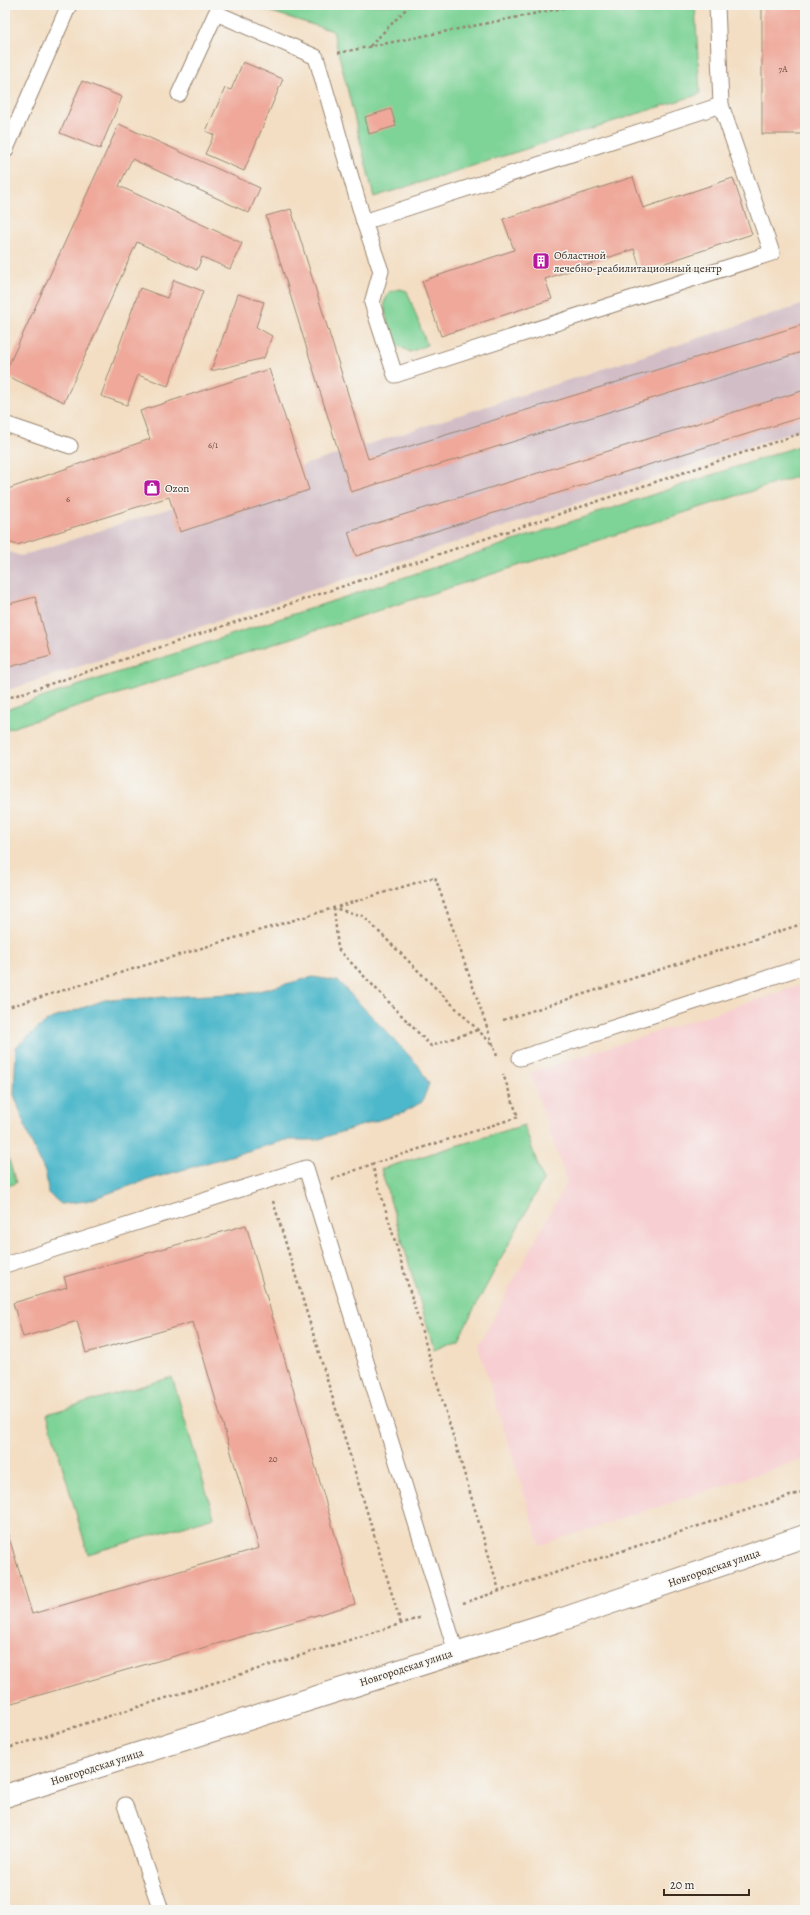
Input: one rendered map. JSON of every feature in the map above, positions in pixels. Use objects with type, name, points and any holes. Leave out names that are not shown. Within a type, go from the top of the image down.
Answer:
[{"type":"street","name":"Новгородская улица","points":[[5,1796],[557,1620],[805,1536]]},
{"type":"lane","points":[[5,151],[70,5]]},
{"type":"lane","points":[[179,94],[216,13],[316,57],[364,222],[380,270],[372,303],[395,375],[772,253],[721,105],[717,5]]},
{"type":"lane","points":[[364,222],[721,105]]},
{"type":"lane","points":[[5,424],[70,446]]},
{"type":"lane","points":[[520,1058],[805,966]]},
{"type":"lane","points":[[5,1265],[306,1168],[456,1652]]},
{"type":"lane","points":[[126,1805],[161,1910]]},
{"type":"path","points":[[368,47],[410,5]]},
{"type":"path","points":[[316,57],[578,5]]},
{"type":"path","points":[[5,699],[805,432]]},
{"type":"path","points":[[5,1008],[435,877],[499,1060]]},
{"type":"path","points":[[334,908],[364,916],[494,1046]]},
{"type":"path","points":[[334,908],[338,949],[431,1046],[477,1030]]},
{"type":"path","points":[[503,1020],[805,923]]},
{"type":"path","points":[[265,1203],[311,1188],[372,1164],[518,1117],[501,1067]]},
{"type":"path","points":[[372,1164],[499,1590]]},
{"type":"path","points":[[272,1201],[401,1624]]},
{"type":"path","points":[[5,1749],[401,1624],[499,1590],[805,1491]]},
{"type":"shaded area","points":[[805,304],[805,428],[5,691],[5,551],[21,556]]},
{"type":"shaded area","points":[[805,984],[805,1459],[540,1545],[478,1346],[567,1182],[530,1073]]},
{"type":"green space","points":[[249,5],[695,5],[700,94],[374,197],[333,31]]},
{"type":"green space","points":[[400,289],[407,291],[427,345],[410,352],[397,345],[388,327],[384,303],[389,292]]},
{"type":"green space","points":[[805,444],[805,474],[5,730],[5,710]]},
{"type":"green space","points":[[524,1125],[543,1180],[458,1339],[434,1349],[381,1169]]},
{"type":"green space","points":[[5,1147],[16,1183],[5,1187]]},
{"type":"green space","points":[[172,1377],[214,1517],[88,1554],[47,1414]]},
{"type":"water","points":[[313,977],[338,981],[418,1065],[429,1084],[422,1102],[404,1112],[316,1140],[286,1140],[144,1181],[86,1201],[61,1204],[48,1193],[46,1174],[30,1140],[14,1094],[16,1047],[48,1020],[105,1000],[251,993]]},
{"type":"building","points":[[762,5],[805,5],[805,134],[762,134]]},
{"type":"building","points":[[243,62],[283,79],[244,171],[205,154],[214,135],[206,131],[225,88],[231,90]]},
{"type":"building","points":[[82,81],[122,97],[100,149],[60,133]]},
{"type":"building","points":[[391,109],[396,126],[369,134],[365,117]]},
{"type":"building","points":[[119,124],[260,188],[249,213],[132,159],[119,186],[242,243],[230,269],[202,257],[197,270],[137,242],[64,402],[5,375],[5,373]]},
{"type":"building","name":"Областной лечебно-реабилитационный центр","points":[[633,177],[643,208],[733,178],[752,234],[641,271],[634,249],[545,279],[552,299],[441,336],[422,281],[514,250],[503,219]]},
{"type":"building","points":[[291,209],[368,459],[805,324],[805,351],[351,492],[266,216]]},
{"type":"building","points":[[174,280],[203,291],[168,386],[138,375],[127,405],[101,396],[140,288],[167,298]]},
{"type":"building","points":[[238,294],[264,302],[256,327],[272,336],[264,358],[211,371]]},
{"type":"building","points":[[269,369],[309,490],[180,532],[169,497],[17,545],[5,541],[5,490],[150,439],[140,411]]},
{"type":"building","points":[[805,390],[805,416],[356,556],[348,532]]},
{"type":"building","points":[[35,597],[51,656],[5,668],[5,605]]},
{"type":"building","points":[[246,1225],[355,1604],[5,1705],[5,1524],[32,1614],[259,1548],[193,1322],[86,1353],[77,1321],[23,1337],[13,1303],[67,1287],[64,1277]]},
{"type":"place","name":"Областной лечебно-реабилитационный центр","points":[[541,261]]},
{"type":"place","name":"Ozon","points":[[152,488]]}]
